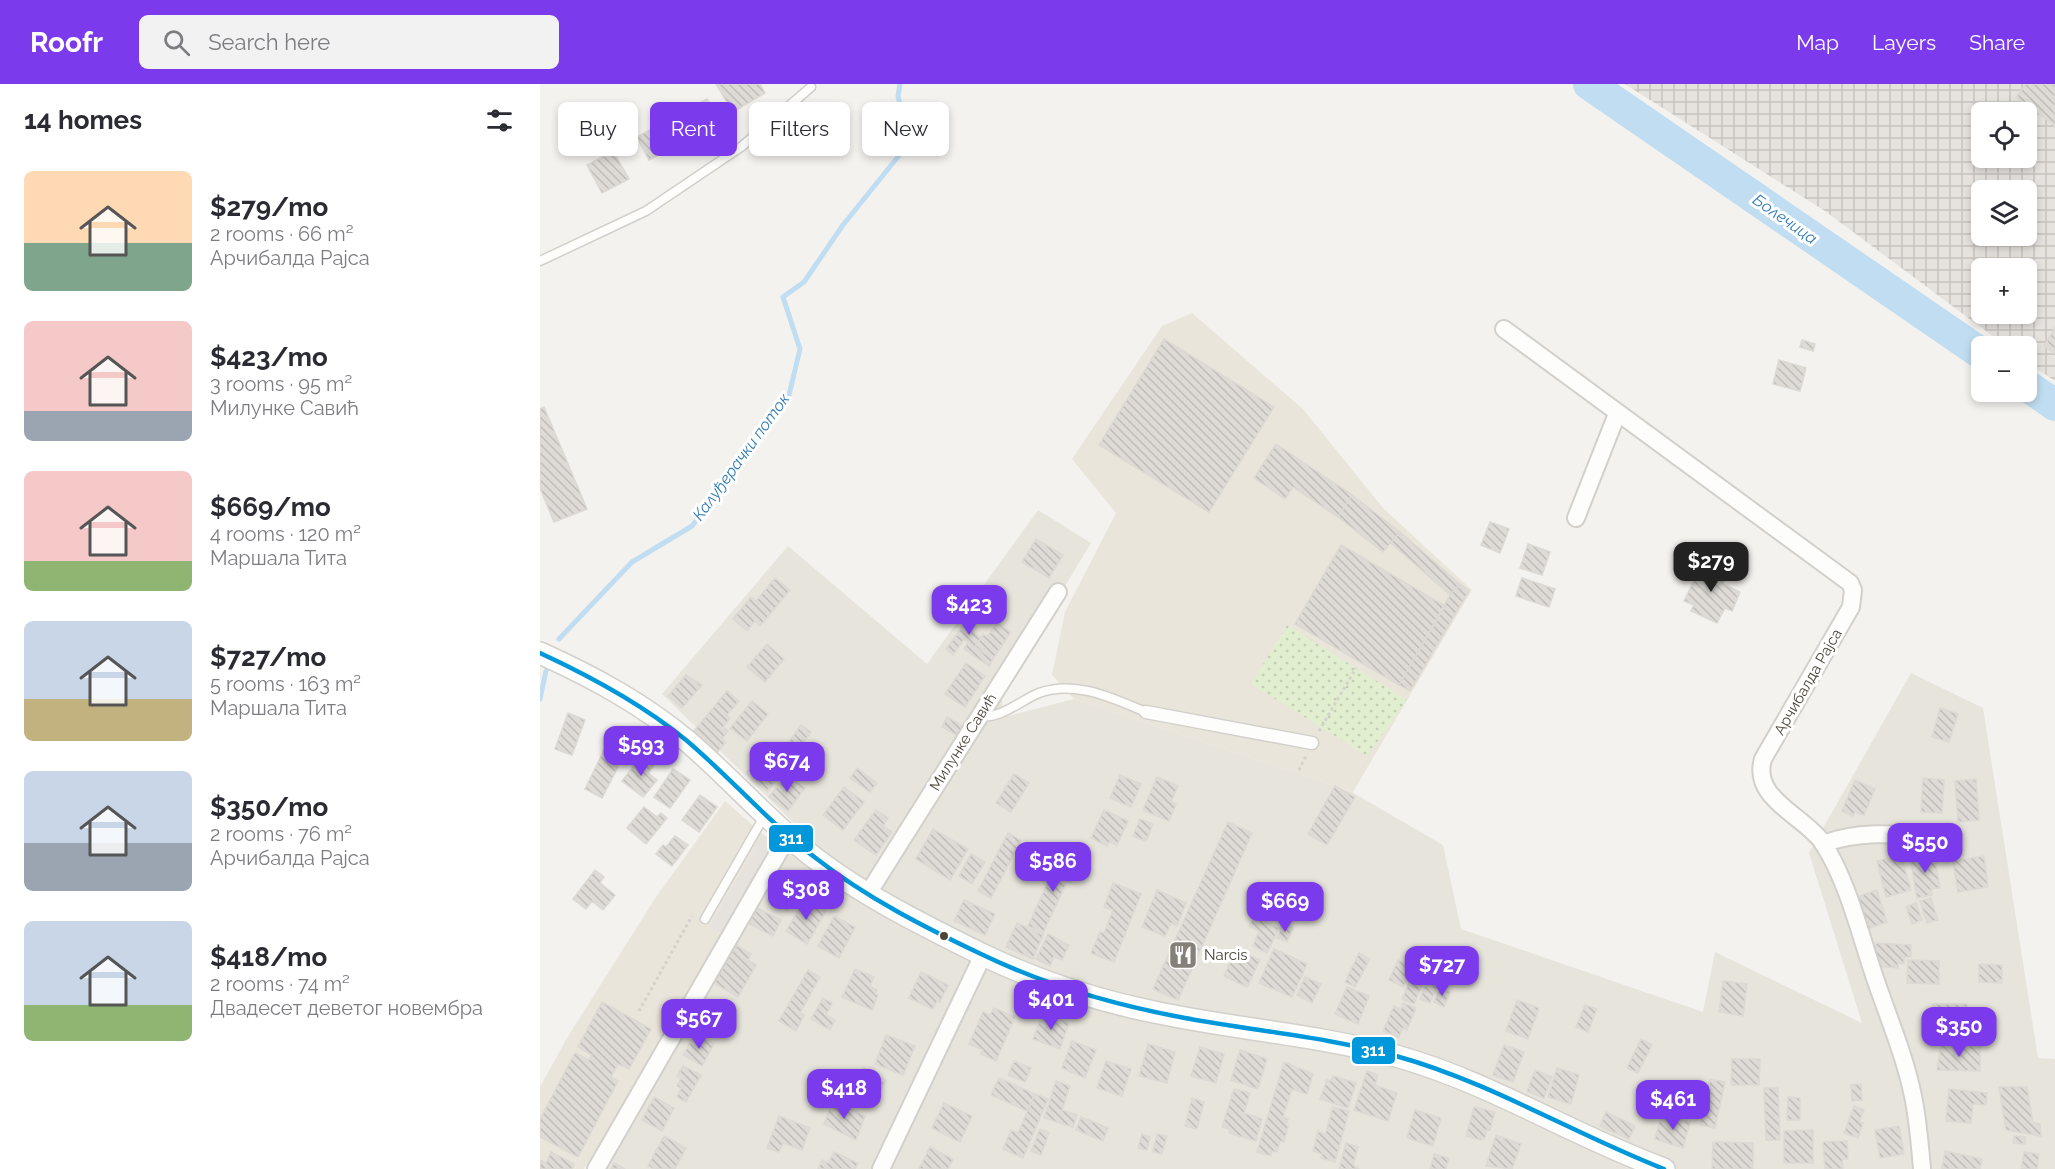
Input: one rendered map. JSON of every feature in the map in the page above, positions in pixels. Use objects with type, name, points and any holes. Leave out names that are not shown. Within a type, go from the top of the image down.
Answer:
[{"type":"street","name":"Арчибалда Рајса","points":[[1504,329],[1850,584],[1853,590],[1851,607],[1761,767],[1762,779],[1776,800],[1814,832],[1823,844],[1839,879],[1904,1061],[1914,1098],[1922,1169]]},
{"type":"street","points":[[1576,518],[1617,414]]},
{"type":"street","name":"Милунке Савић","points":[[869,892],[1058,592]]},
{"type":"street","points":[[540,652],[602,681],[642,707],[702,754],[765,815],[819,862],[983,955],[1063,987],[1144,1010],[1268,1030],[1398,1057],[1473,1083],[1664,1169]]},
{"type":"street","points":[[1146,712],[1312,743]]},
{"type":"street","points":[[1823,844],[1841,837],[1866,833],[1944,838]]},
{"type":"street","points":[[596,1169],[788,836]]},
{"type":"street","points":[[881,1169],[983,955]]},
{"type":"lane","points":[[540,261],[646,211],[741,147],[811,87]]},
{"type":"lane","points":[[979,716],[992,716],[1040,693],[1061,690],[1097,692],[1146,712]]},
{"type":"lane","points":[[705,919],[765,815]]},
{"type":"path","points":[[1299,770],[1312,743],[1356,668]]},
{"type":"shaded area","points":[[1625,84],[2055,84],[2055,381],[2037,369],[2037,336],[1993,336],[1977,324],[2037,324],[2037,258],[1971,258],[1971,320],[1825,211]]},
{"type":"shaded area","points":[[1192,313],[1303,409],[1383,508],[1472,590],[1353,792],[1074,699],[1052,675],[1065,612],[1116,513],[1072,459],[1162,326]]},
{"type":"shaded area","points":[[1038,510],[1091,543],[1001,692],[1004,717],[1074,699],[1350,791],[1443,845],[1461,929],[1703,1012],[1715,952],[1862,1023],[1809,853],[1911,673],[1983,708],[2038,1058],[2055,1059],[2055,1169],[592,1169],[798,827],[662,694],[788,546],[927,664]]},
{"type":"shaded area","points":[[725,801],[774,844],[697,982],[584,1169],[540,1169],[540,1087],[567,1038],[654,900]]},
{"type":"shaded area","points":[[763,834],[774,844],[722,935],[710,926]]},
{"type":"green space","points":[[1287,625],[1407,700],[1367,756],[1251,684]]},
{"type":"building","points":[[716,84],[760,84],[765,93],[737,110],[737,102],[727,102]]},
{"type":"building","points":[[2026,84],[2055,84],[2055,126],[2037,113],[2037,102],[2023,102],[2016,97]]},
{"type":"building","points":[[650,130],[650,156],[657,156],[649,160],[638,136]]},
{"type":"building","points":[[604,156],[616,156],[629,179],[602,193],[587,165]]},
{"type":"building","points":[[2055,328],[2055,353],[2044,346]]},
{"type":"building","points":[[1164,339],[1274,407],[1209,512],[1099,445]]},
{"type":"building","points":[[1802,340],[1815,344],[1813,351],[1800,347]]},
{"type":"building","points":[[1779,360],[1806,368],[1800,391],[1773,384]]},
{"type":"building","points":[[544,407],[587,509],[554,522],[540,488],[540,409]]},
{"type":"building","points":[[1276,444],[1352,495],[1338,517],[1293,487],[1285,499],[1254,478]]},
{"type":"building","points":[[1352,495],[1400,532],[1383,552],[1338,517]]},
{"type":"building","points":[[1490,522],[1509,529],[1500,553],[1481,545]]},
{"type":"building","points":[[1400,532],[1460,584],[1450,595],[1391,543]]},
{"type":"building","points":[[1036,539],[1063,555],[1049,578],[1022,562]]},
{"type":"building","points":[[1528,544],[1550,552],[1542,575],[1520,568]]},
{"type":"building","points":[[1341,545],[1445,606],[1399,685],[1295,624]]},
{"type":"building","points":[[1704,560],[1728,572],[1723,584],[1740,592],[1732,611],[1725,608],[1717,623],[1691,611],[1694,605],[1684,601]]},
{"type":"building","points":[[775,578],[790,590],[760,626],[755,621],[747,631],[733,619],[751,597],[756,601]]},
{"type":"building","points":[[1522,578],[1555,589],[1549,607],[1516,596]]},
{"type":"building","points":[[1460,584],[1469,591],[1410,691],[1399,685],[1450,595]]},
{"type":"building","points":[[997,623],[1011,632],[993,659],[975,647],[983,634],[987,637]]},
{"type":"building","points":[[963,625],[981,638],[975,647],[957,634]]},
{"type":"building","points":[[957,634],[964,639],[953,655],[946,649]]},
{"type":"building","points":[[968,642],[993,659],[989,666],[964,649]]},
{"type":"building","points":[[767,644],[784,659],[765,682],[747,667]]},
{"type":"building","points":[[966,663],[985,676],[965,707],[945,694]]},
{"type":"building","points":[[686,675],[702,685],[682,708],[668,696]]},
{"type":"building","points":[[727,691],[739,701],[727,715],[730,718],[723,727],[728,731],[722,739],[726,742],[713,757],[689,737]]},
{"type":"building","points":[[752,701],[768,714],[747,741],[730,728]]},
{"type":"building","points":[[1940,708],[1958,714],[1949,742],[1932,737]]},
{"type":"building","points":[[568,713],[585,720],[572,755],[555,749]]},
{"type":"building","points":[[947,717],[966,728],[960,737],[942,727]]},
{"type":"building","points":[[801,725],[811,732],[790,762],[780,754]]},
{"type":"building","points":[[609,740],[622,746],[613,764],[618,767],[602,798],[585,789]]},
{"type":"building","points":[[801,753],[817,765],[811,774],[795,763]]},
{"type":"building","points":[[642,755],[654,765],[648,773],[657,780],[643,797],[622,781]]},
{"type":"building","points":[[758,759],[779,777],[767,791],[746,773]]},
{"type":"building","points":[[857,768],[877,783],[870,792],[850,778]]},
{"type":"building","points":[[673,769],[690,780],[670,808],[654,797]]},
{"type":"building","points":[[787,774],[805,788],[788,811],[769,797]]},
{"type":"building","points":[[1014,774],[1029,783],[1011,812],[996,803]]},
{"type":"building","points":[[1120,775],[1141,784],[1131,807],[1110,798]]},
{"type":"building","points":[[1157,777],[1178,786],[1171,802],[1176,804],[1169,821],[1143,810]]},
{"type":"building","points":[[1923,778],[1944,780],[1942,813],[1921,812]]},
{"type":"building","points":[[1976,779],[1979,820],[1958,822],[1955,781]]},
{"type":"building","points":[[1855,780],[1875,789],[1864,815],[1855,812],[1853,816],[1842,811]]},
{"type":"building","points":[[1335,786],[1355,797],[1327,845],[1308,834]]},
{"type":"building","points":[[844,787],[864,802],[843,830],[823,815]]},
{"type":"building","points":[[700,795],[717,807],[699,832],[682,820]]},
{"type":"building","points":[[644,807],[657,817],[661,813],[667,818],[646,844],[627,828]]},
{"type":"building","points":[[876,810],[888,818],[883,826],[892,832],[876,855],[854,840]]},
{"type":"building","points":[[1104,810],[1128,821],[1117,845],[1109,842],[1107,846],[1091,838]]},
{"type":"building","points":[[1140,819],[1153,824],[1146,841],[1133,836]]},
{"type":"building","points":[[1228,822],[1252,833],[1191,971],[1166,960]]},
{"type":"building","points":[[933,829],[968,849],[950,880],[916,859]]},
{"type":"building","points":[[1008,833],[1021,840],[991,898],[978,891]]},
{"type":"building","points":[[675,836],[688,845],[672,866],[656,854]]},
{"type":"building","points":[[1934,853],[1940,888],[1931,889],[1932,895],[1917,898],[1910,857]]},
{"type":"building","points":[[971,854],[985,862],[972,884],[959,876]]},
{"type":"building","points":[[1901,855],[1911,890],[1886,897],[1877,861]]},
{"type":"building","points":[[1060,856],[1080,865],[1071,883],[1067,882],[1043,933],[1028,926]]},
{"type":"building","points":[[1984,856],[1988,887],[1958,892],[1953,861]]},
{"type":"building","points":[[595,870],[604,877],[600,883],[615,895],[603,910],[592,901],[586,909],[573,899]]},
{"type":"building","points":[[783,876],[801,887],[787,910],[768,899]]},
{"type":"building","points":[[1113,883],[1141,894],[1114,962],[1091,953],[1100,932],[1104,933],[1113,910],[1104,907]]},
{"type":"building","points":[[1157,890],[1186,903],[1177,926],[1171,923],[1165,936],[1142,927]]},
{"type":"building","points":[[1877,890],[1887,922],[1867,929],[1857,897]]},
{"type":"building","points":[[1931,898],[1938,920],[1927,923],[1920,901]]},
{"type":"building","points":[[805,899],[826,911],[807,944],[786,931]]},
{"type":"building","points":[[964,900],[995,914],[985,935],[954,921]]},
{"type":"building","points":[[1916,903],[1922,920],[1912,924],[1906,907]]},
{"type":"building","points":[[757,908],[781,920],[773,936],[749,924]]},
{"type":"building","points":[[834,916],[855,927],[839,958],[818,946]]},
{"type":"building","points":[[1254,916],[1279,928],[1267,953],[1253,946],[1259,931],[1249,926]]},
{"type":"building","points":[[1017,923],[1043,935],[1033,959],[1006,947]]},
{"type":"building","points":[[1283,923],[1293,927],[1287,942],[1277,938]]},
{"type":"building","points":[[1048,934],[1069,945],[1062,960],[1054,957],[1050,966],[1036,959]]},
{"type":"building","points":[[1876,943],[1911,945],[1911,957],[1904,957],[1904,964],[1898,963],[1898,968],[1875,966]]},
{"type":"building","points":[[736,945],[751,954],[748,960],[756,965],[738,997],[714,983]]},
{"type":"building","points":[[1274,949],[1307,964],[1292,997],[1259,983]]},
{"type":"building","points":[[1236,950],[1260,960],[1247,987],[1224,976]]},
{"type":"building","points":[[1359,953],[1370,959],[1355,987],[1345,982]]},
{"type":"building","points":[[1166,960],[1191,971],[1178,1000],[1153,989]]},
{"type":"building","points":[[1398,960],[1413,967],[1403,987],[1389,980]]},
{"type":"building","points":[[1908,960],[1939,961],[1939,984],[1907,983]]},
{"type":"building","points":[[1417,964],[1429,969],[1414,1004],[1402,999]]},
{"type":"building","points":[[1979,964],[2002,965],[2002,983],[1979,982]]},
{"type":"building","points":[[855,969],[874,977],[870,986],[877,990],[875,994],[878,995],[872,1010],[842,997]]},
{"type":"building","points":[[808,970],[820,977],[800,1013],[804,1015],[796,1031],[779,1021]]},
{"type":"building","points":[[921,972],[948,985],[940,1002],[937,1001],[933,1009],[909,998]]},
{"type":"building","points":[[1430,975],[1440,979],[1430,1003],[1420,999]]},
{"type":"building","points":[[1305,977],[1321,984],[1312,1003],[1297,995]]},
{"type":"building","points":[[1723,981],[1747,984],[1743,1016],[1719,1012]]},
{"type":"building","points":[[1347,987],[1369,996],[1358,1024],[1335,1014]]},
{"type":"building","points":[[1440,988],[1450,992],[1444,1007],[1434,1002]]},
{"type":"building","points":[[823,998],[832,1003],[826,1015],[835,1020],[830,1030],[811,1019]]},
{"type":"building","points":[[1517,1000],[1539,1008],[1528,1039],[1506,1031]]},
{"type":"building","points":[[602,1002],[651,1029],[629,1069],[618,1064],[611,1077],[618,1081],[578,1157],[540,1137],[540,1119],[575,1053],[589,1060],[592,1055],[578,1047]]},
{"type":"building","points":[[1403,1003],[1416,1008],[1407,1030],[1403,1028],[1399,1037],[1383,1031],[1394,1006],[1401,1009]]},
{"type":"building","points":[[1933,1004],[1967,1004],[1967,1028],[1933,1028]]},
{"type":"building","points":[[1585,1005],[1597,1009],[1588,1032],[1576,1027]]},
{"type":"building","points":[[994,1008],[1015,1017],[996,1061],[981,1054],[983,1050],[969,1044],[983,1012],[990,1015]]},
{"type":"building","points":[[1043,1013],[1069,1023],[1060,1049],[1033,1039]]},
{"type":"building","points":[[695,1033],[714,1044],[702,1066],[683,1055]]},
{"type":"building","points":[[886,1035],[915,1046],[903,1075],[875,1064]]},
{"type":"building","points":[[1641,1039],[1652,1045],[1638,1073],[1627,1068]]},
{"type":"building","points":[[1072,1041],[1096,1050],[1085,1078],[1062,1068]]},
{"type":"building","points":[[1148,1044],[1175,1052],[1167,1083],[1139,1076]]},
{"type":"building","points":[[1504,1045],[1524,1052],[1513,1082],[1493,1075]]},
{"type":"building","points":[[1941,1045],[1980,1046],[1980,1071],[1937,1070]]},
{"type":"building","points":[[1200,1047],[1224,1054],[1216,1083],[1191,1076]]},
{"type":"building","points":[[1240,1050],[1267,1059],[1258,1089],[1231,1080]]},
{"type":"building","points":[[1732,1059],[1760,1059],[1759,1085],[1731,1085]]},
{"type":"building","points":[[1014,1061],[1031,1068],[1025,1082],[1008,1075]]},
{"type":"building","points":[[1106,1061],[1131,1069],[1122,1096],[1097,1088]]},
{"type":"building","points":[[1284,1062],[1313,1074],[1307,1094],[1292,1089],[1283,1117],[1288,1119],[1284,1142],[1280,1141],[1277,1152],[1272,1151],[1271,1156],[1257,1152]]},
{"type":"building","points":[[683,1066],[701,1075],[686,1102],[677,1097],[681,1089],[677,1086],[681,1078],[677,1076]]},
{"type":"building","points":[[864,1068],[886,1080],[873,1105],[851,1093]]},
{"type":"building","points":[[1557,1068],[1579,1075],[1571,1104],[1548,1097]]},
{"type":"building","points":[[1535,1070],[1552,1077],[1544,1098],[1527,1091]]},
{"type":"building","points":[[1367,1071],[1378,1075],[1375,1085],[1397,1093],[1388,1121],[1354,1110]]},
{"type":"building","points":[[1333,1076],[1356,1083],[1348,1108],[1320,1099],[1327,1080],[1331,1081]]},
{"type":"building","points":[[999,1078],[1035,1094],[1027,1111],[991,1095]]},
{"type":"building","points":[[1710,1079],[1725,1082],[1715,1128],[1700,1125]]},
{"type":"building","points":[[1056,1081],[1070,1086],[1062,1110],[1077,1115],[1073,1127],[1044,1118]]},
{"type":"building","points":[[1861,1084],[1862,1100],[1852,1101],[1851,1085]]},
{"type":"building","points":[[1999,1087],[2027,1087],[2033,1123],[2040,1124],[2041,1136],[2006,1130]]},
{"type":"building","points":[[1764,1088],[1778,1088],[1780,1140],[1766,1140]]},
{"type":"building","points":[[1234,1089],[1250,1093],[1244,1113],[1262,1119],[1256,1141],[1229,1133],[1230,1129],[1222,1127]]},
{"type":"building","points":[[1949,1089],[1987,1093],[1986,1105],[1973,1104],[1971,1123],[1946,1121]]},
{"type":"building","points":[[1035,1094],[1048,1099],[1023,1158],[1003,1149],[1011,1130],[1018,1133]]},
{"type":"building","points":[[654,1097],[674,1108],[662,1131],[642,1120]]},
{"type":"building","points":[[1788,1097],[1800,1098],[1800,1120],[1787,1120]]},
{"type":"building","points":[[1192,1098],[1204,1102],[1197,1129],[1185,1126]]},
{"type":"building","points":[[833,1100],[865,1116],[856,1140],[824,1124]]},
{"type":"building","points":[[944,1103],[972,1116],[960,1142],[932,1128]]},
{"type":"building","points":[[1854,1106],[1864,1110],[1859,1122],[1863,1123],[1858,1138],[1844,1133]]},
{"type":"building","points":[[1333,1107],[1349,1111],[1335,1162],[1321,1158],[1322,1154],[1313,1151],[1318,1131],[1325,1135]]},
{"type":"building","points":[[1474,1107],[1495,1112],[1490,1130],[1487,1129],[1485,1138],[1481,1140],[1466,1136]]},
{"type":"building","points":[[1415,1110],[1441,1118],[1433,1146],[1407,1138]]},
{"type":"building","points":[[1606,1112],[1635,1126],[1629,1139],[1600,1126]]},
{"type":"building","points":[[1662,1114],[1690,1122],[1683,1148],[1655,1139]]},
{"type":"building","points":[[779,1116],[810,1128],[802,1150],[783,1143],[779,1152],[767,1148]]},
{"type":"building","points":[[1081,1117],[1108,1128],[1103,1141],[1076,1130]]},
{"type":"building","points":[[1899,1126],[1904,1154],[1880,1158],[1875,1130]]},
{"type":"building","points":[[1040,1129],[1049,1133],[1041,1155],[1031,1151]]},
{"type":"building","points":[[1813,1130],[1813,1163],[1784,1163],[1784,1131]]},
{"type":"building","points":[[1142,1134],[1150,1137],[1147,1150],[1138,1148]]},
{"type":"building","points":[[1157,1134],[1167,1136],[1162,1154],[1153,1152]]},
{"type":"building","points":[[1496,1135],[1521,1144],[1512,1169],[1486,1166]]},
{"type":"building","points":[[664,1136],[686,1148],[675,1169],[654,1169],[648,1166]]},
{"type":"building","points":[[2014,1136],[2025,1137],[2025,1144],[2013,1143]]},
{"type":"building","points":[[1847,1141],[1848,1159],[1842,1159],[1843,1169],[1825,1169],[1823,1142]]},
{"type":"building","points":[[1713,1142],[1753,1143],[1753,1169],[1712,1169]]},
{"type":"building","points":[[1346,1143],[1358,1147],[1353,1165],[1359,1169],[1339,1169]]},
{"type":"building","points":[[930,1147],[953,1159],[948,1169],[919,1169]]},
{"type":"building","points":[[1945,1151],[1982,1159],[1980,1169],[1942,1169]]},
{"type":"building","points":[[551,1152],[574,1164],[572,1169],[540,1169],[540,1160],[546,1163]]},
{"type":"building","points":[[834,1152],[858,1163],[855,1169],[818,1169],[822,1160],[828,1163]]},
{"type":"building","points":[[2024,1152],[2039,1154],[2037,1169],[2021,1169]]},
{"type":"building","points":[[1434,1154],[1449,1158],[1446,1169],[1430,1169]]},
{"type":"building","points":[[614,1163],[625,1169],[611,1169]]},
{"type":"waterway","name":"Калуђерачки поток","points":[[559,639],[632,562],[692,526],[789,395],[800,349],[783,297],[804,282],[843,225],[909,143],[898,96],[900,84]]},
{"type":"waterway","name":"Болечица","points":[[1589,84],[1971,346]]},
{"type":"waterway","name":"Болечица","points":[[2037,393],[2055,405]]},
{"type":"waterway","name":"Калуђерачки поток","points":[[540,699],[546,671]]},
{"type":"transit line","name":"311","points":[[540,653],[616,692],[669,727],[703,755],[783,831],[836,873],[896,911],[981,954],[1080,993],[1132,1007],[1370,1049],[1431,1067],[1498,1094],[1664,1169]]},
{"type":"place","name":"Narcis","points":[[1183,955]]}]
